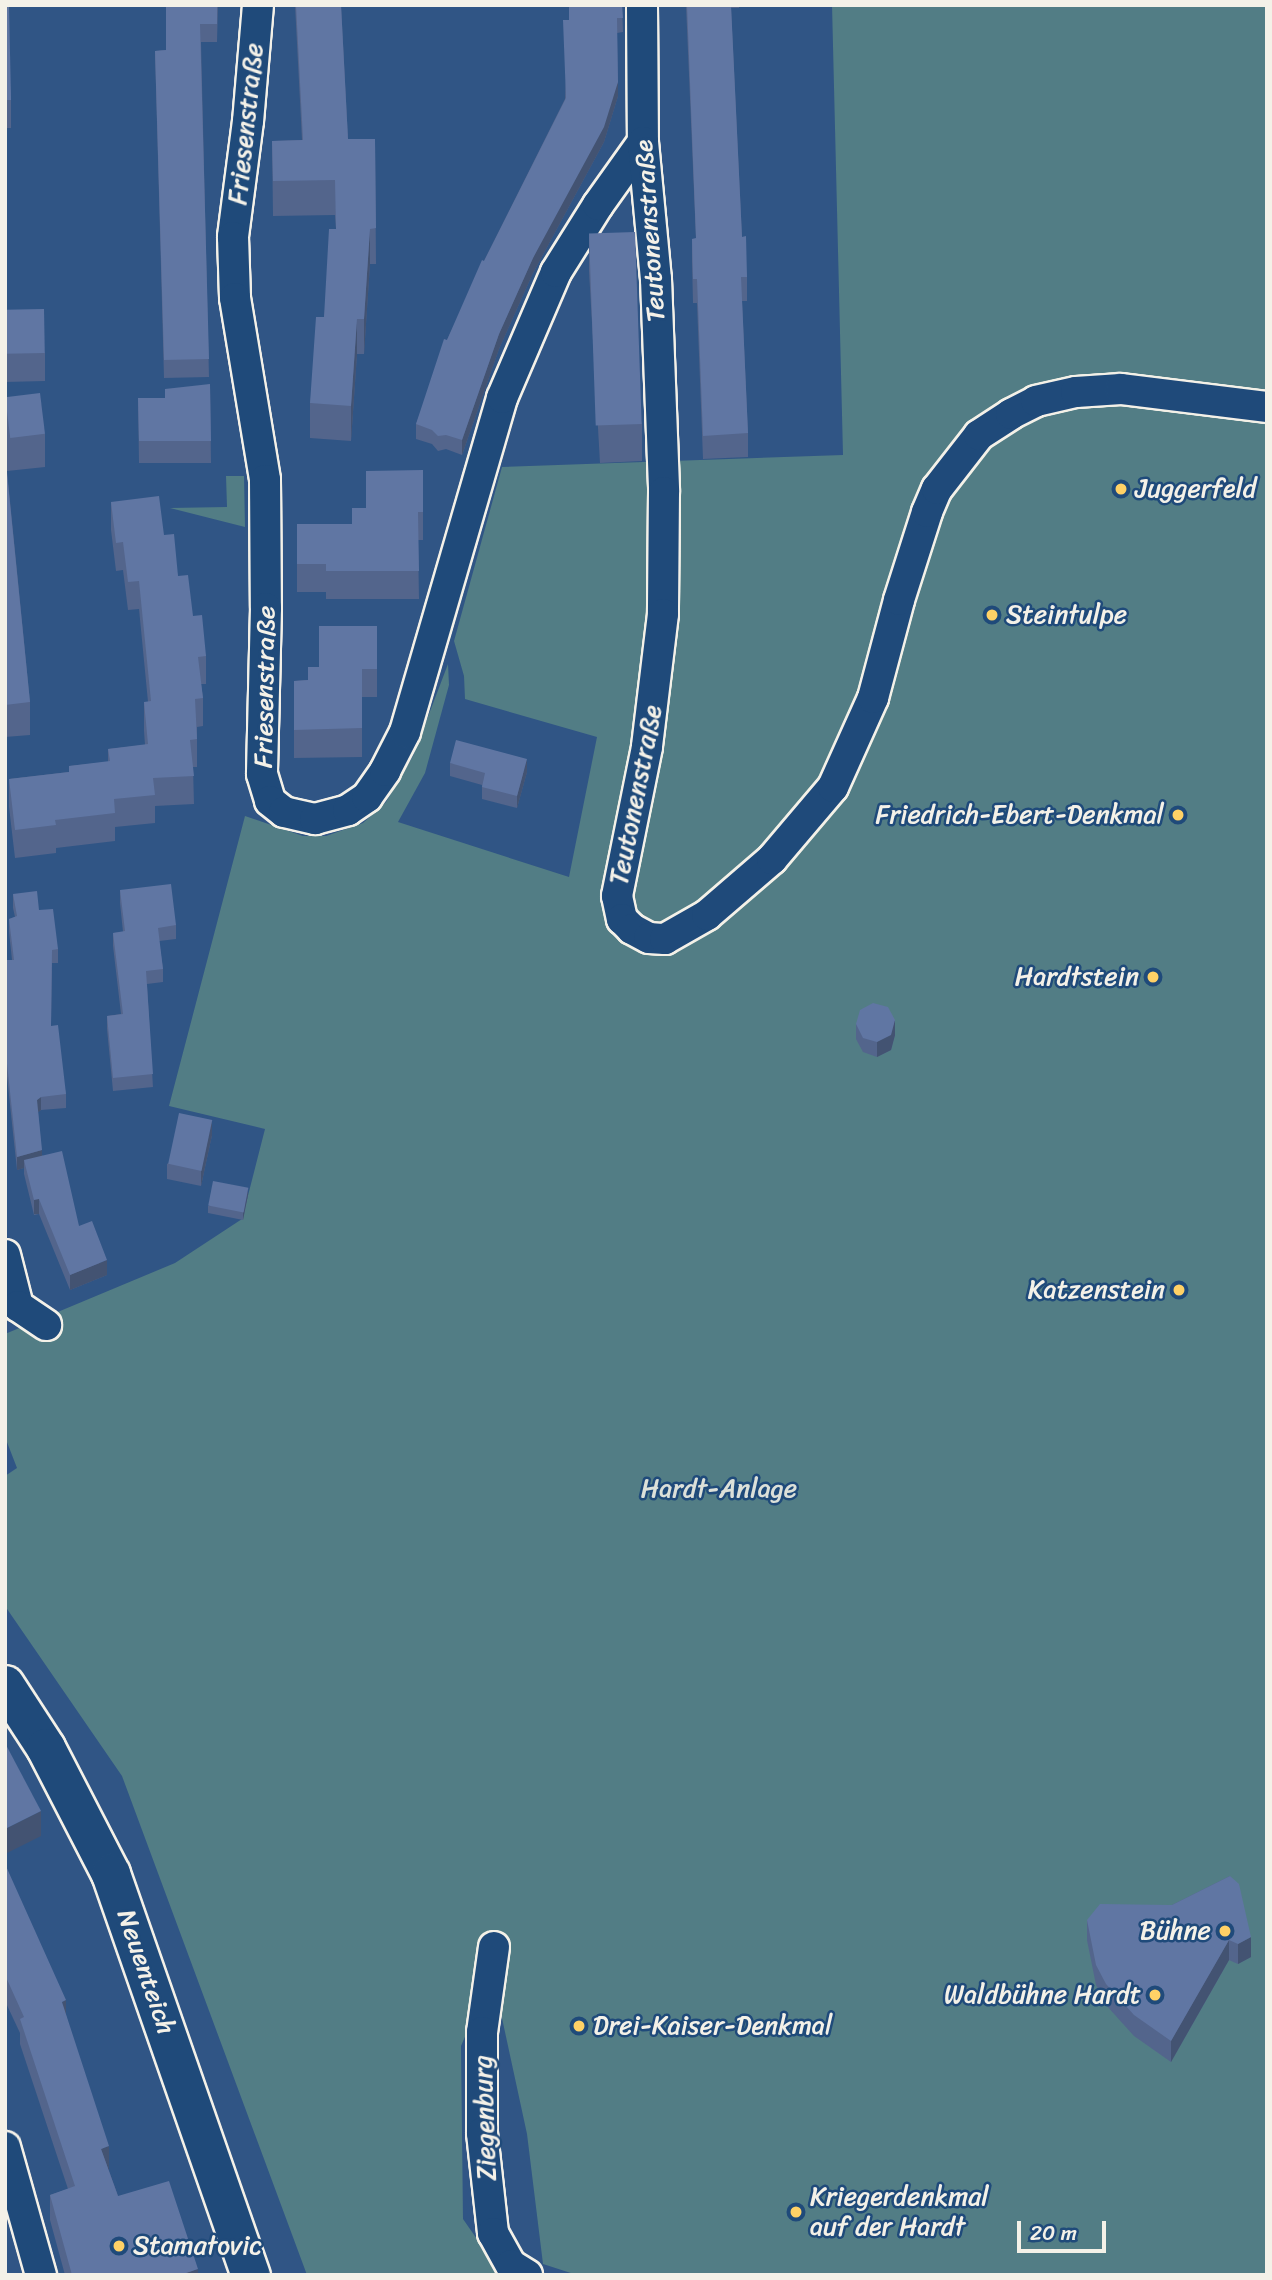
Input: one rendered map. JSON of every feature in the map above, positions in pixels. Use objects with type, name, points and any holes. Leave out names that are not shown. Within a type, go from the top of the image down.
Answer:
[{"type":"street","name":"Friesenstraße","points":[[258,5],[248,121],[233,237],[235,298],[264,467],[266,608],[262,774],[270,801],[284,812],[315,819],[348,810],[367,797],[405,732],[502,398],[556,272],[598,205],[643,142]]},
{"type":"street","name":"Teutonenstraße","points":[[642,5],[643,142],[656,279],[664,492],[663,614],[647,747],[617,895],[622,919],[632,929],[649,938],[666,939],[684,931],[729,898],[772,859],[833,787],[873,698],[899,600],[927,512],[937,489],[979,435],[1036,401],[1076,392],[1121,389],[1266,407]]},
{"type":"street","points":[[5,1255],[18,1306],[46,1325]]},
{"type":"street","name":"Neuenteich","points":[[5,1685],[46,1748],[111,1874],[251,2275]]},
{"type":"street","name":"Ziegenburg","points":[[494,1947],[482,2032],[482,2133],[493,2233],[510,2265],[527,2275]]},
{"type":"street","points":[[5,2147],[41,2275]]},
{"type":"green space","name":"Hardt-Anlage","points":[[832,5],[1267,5],[1267,2275],[577,2275],[543,2264],[527,2134],[497,1995],[486,1988],[461,2046],[463,2219],[502,2275],[307,2275],[122,1776],[5,1606],[5,1476],[17,1468],[5,1437],[5,1334],[175,1263],[242,1219],[265,1129],[169,1106],[245,816],[303,836],[326,836],[363,823],[386,802],[413,756],[448,664],[449,685],[425,773],[398,822],[569,877],[597,737],[465,699],[464,676],[454,641],[502,467],[843,455]]},
{"type":"green space","points":[[226,476],[244,476],[245,527],[170,508],[227,507]]},
{"type":"building","points":[[5,5],[9,5],[11,100],[5,100]]},
{"type":"building","points":[[166,5],[217,5],[217,24],[200,24],[209,359],[164,360],[155,51],[166,50]]},
{"type":"building","points":[[296,5],[341,5],[348,139],[375,139],[376,228],[370,229],[364,319],[357,319],[351,406],[310,403],[316,317],[324,317],[329,229],[336,229],[335,180],[273,181],[272,141],[303,140]]},
{"type":"building","points":[[569,5],[622,5],[623,18],[617,18],[618,82],[604,127],[533,258],[499,334],[462,440],[446,435],[438,436],[432,430],[416,424],[444,339],[447,340],[482,260],[484,261],[566,98],[563,20],[569,20]]},
{"type":"building","points":[[687,5],[731,5],[742,237],[746,236],[747,277],[741,277],[748,433],[703,436],[697,279],[693,279],[692,239],[696,238]]},
{"type":"building","points":[[635,232],[642,424],[596,425],[589,234]]},
{"type":"building","points":[[44,309],[45,353],[6,354],[5,310]]},
{"type":"building","points":[[210,384],[211,441],[139,441],[138,398],[165,398],[165,389]]},
{"type":"building","points":[[40,393],[45,434],[10,438],[5,397]]},
{"type":"building","points":[[5,454],[30,702],[5,705]]},
{"type":"building","points":[[423,470],[423,512],[418,512],[419,571],[326,571],[326,564],[297,564],[297,524],[352,524],[352,508],[366,508],[366,471]]},
{"type":"building","points":[[159,496],[164,535],[174,534],[178,576],[188,575],[193,616],[202,615],[206,656],[198,657],[203,698],[195,699],[197,739],[190,740],[194,776],[153,778],[155,795],[114,799],[115,813],[55,820],[56,825],[15,830],[9,779],[69,772],[69,766],[110,761],[108,749],[148,744],[144,702],[151,701],[139,581],[128,582],[123,542],[116,543],[111,502]]},
{"type":"building","points":[[319,626],[377,626],[377,669],[362,669],[362,728],[294,730],[294,681],[308,680],[308,667],[319,667]]},
{"type":"building","points":[[456,740],[527,759],[517,796],[482,787],[485,773],[450,763]]},
{"type":"building","points":[[171,884],[176,925],[158,928],[163,969],[146,971],[153,1074],[113,1078],[107,1016],[123,1014],[113,933],[125,931],[120,890]]},
{"type":"building","points":[[37,891],[39,910],[53,909],[58,949],[52,950],[51,1026],[58,1025],[66,1094],[41,1097],[37,1100],[42,1150],[17,1157],[5,1045],[5,960],[14,960],[9,919],[17,916],[13,894]]},
{"type":"building","points":[[873,1003],[888,1007],[895,1020],[891,1035],[877,1042],[863,1038],[856,1024],[860,1010]]},
{"type":"building","points":[[179,1113],[212,1120],[201,1171],[168,1164]]},
{"type":"building","points":[[62,1151],[79,1226],[92,1221],[107,1260],[70,1275],[39,1199],[34,1200],[24,1160]]},
{"type":"building","points":[[213,1181],[248,1188],[244,1212],[208,1206]]},
{"type":"building","points":[[5,1743],[41,1811],[5,1829]]},
{"type":"building","points":[[5,1864],[66,2000],[62,2002],[109,2146],[101,2149],[118,2196],[169,2181],[198,2269],[180,2275],[72,2275],[50,2195],[75,2186],[20,2019],[24,2017],[5,1975]]},
{"type":"building","points":[[1230,1876],[1239,1884],[1251,1937],[1238,1944],[1229,1940],[1171,2041],[1134,2015],[1106,1984],[1096,1965],[1087,1920],[1100,1904],[1172,1905]]},
{"type":"place","name":"Juggerfeld","points":[[1121,489]]},
{"type":"place","name":"Steintulpe","points":[[992,615]]},
{"type":"place","name":"Friedrich-Ebert-Denkmal","points":[[1178,815]]},
{"type":"place","name":"Hardtstein","points":[[1153,977]]},
{"type":"place","name":"Katzenstein","points":[[1179,1290]]},
{"type":"place","name":"Bühne","points":[[1225,1931]]},
{"type":"place","name":"Waldbühne Hardt","points":[[1155,1995]]},
{"type":"place","name":"Drei-Kaiser-Denkmal","points":[[579,2026]]},
{"type":"place","name":"Kriegerdenkmal auf der Hardt","points":[[796,2212]]},
{"type":"place","name":"Stamatovic","points":[[119,2246]]}]
